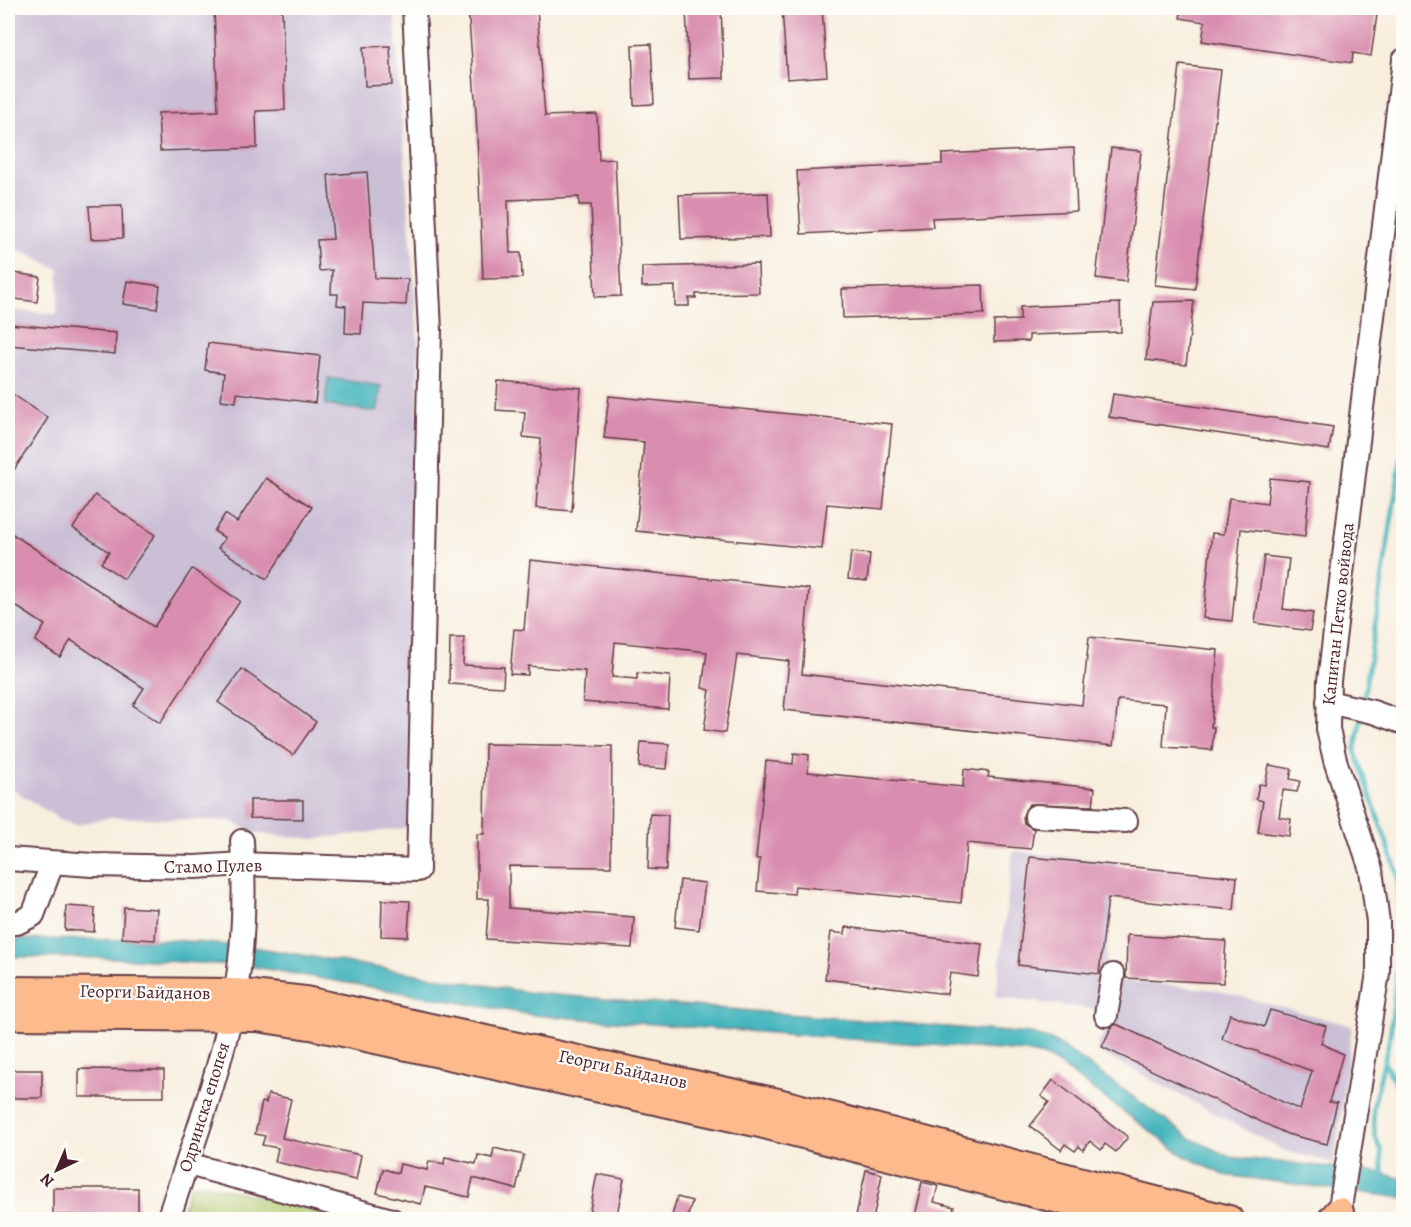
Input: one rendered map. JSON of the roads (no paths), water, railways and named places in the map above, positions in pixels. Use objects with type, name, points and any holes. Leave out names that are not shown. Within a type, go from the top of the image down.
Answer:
[{"type":"main road","name":"Георги Байданов","points":[[8,1015],[236,980]]},
{"type":"main road","name":"Георги Байданов","points":[[236,980],[257,1017],[316,1026],[756,1122],[1141,1220]]},
{"type":"main road","name":"Георги Байданов","points":[[8,991],[236,980],[305,1001],[778,1103],[1229,1220]]},
{"type":"street","name":"Стамо Пулев","points":[[8,859],[52,864],[195,867],[243,864],[418,870],[430,330],[414,8]]},
{"type":"street","name":"Капитан Петко войвода","points":[[1340,1214],[1377,973],[1378,922],[1371,870],[1328,729],[1339,705],[1404,60]]},
{"type":"street","points":[[1339,705],[1373,712],[1404,723]]},
{"type":"street","points":[[1036,816],[1126,821]]},
{"type":"street","name":"Одринска епопея","points":[[168,1220],[188,1164],[236,980],[243,864],[242,841]]},
{"type":"street","points":[[8,923],[17,923],[33,915],[52,864]]},
{"type":"street","points":[[1106,1015],[1113,975]]},
{"type":"street","points":[[188,1164],[392,1220]]},
{"type":"water","points":[[328,378],[381,386],[377,412],[325,405]]},
{"type":"water","points":[[8,939],[176,940],[259,948],[533,993],[1032,1034],[1051,1040],[1069,1051],[1192,1139],[1230,1157],[1377,1172],[1403,1179],[1403,1198],[1224,1175],[1183,1155],[1058,1064],[1043,1056],[1025,1052],[533,1015],[249,966],[115,958],[8,957]]},
{"type":"waterway","points":[[1363,703],[1404,439]]},
{"type":"waterway","points":[[1361,717],[1355,751],[1398,875],[1401,934],[1390,1036],[1373,1108],[1375,1136],[1381,1150],[1383,1177]]},
{"type":"waterway","points":[[1384,1062],[1404,1100]]}]
